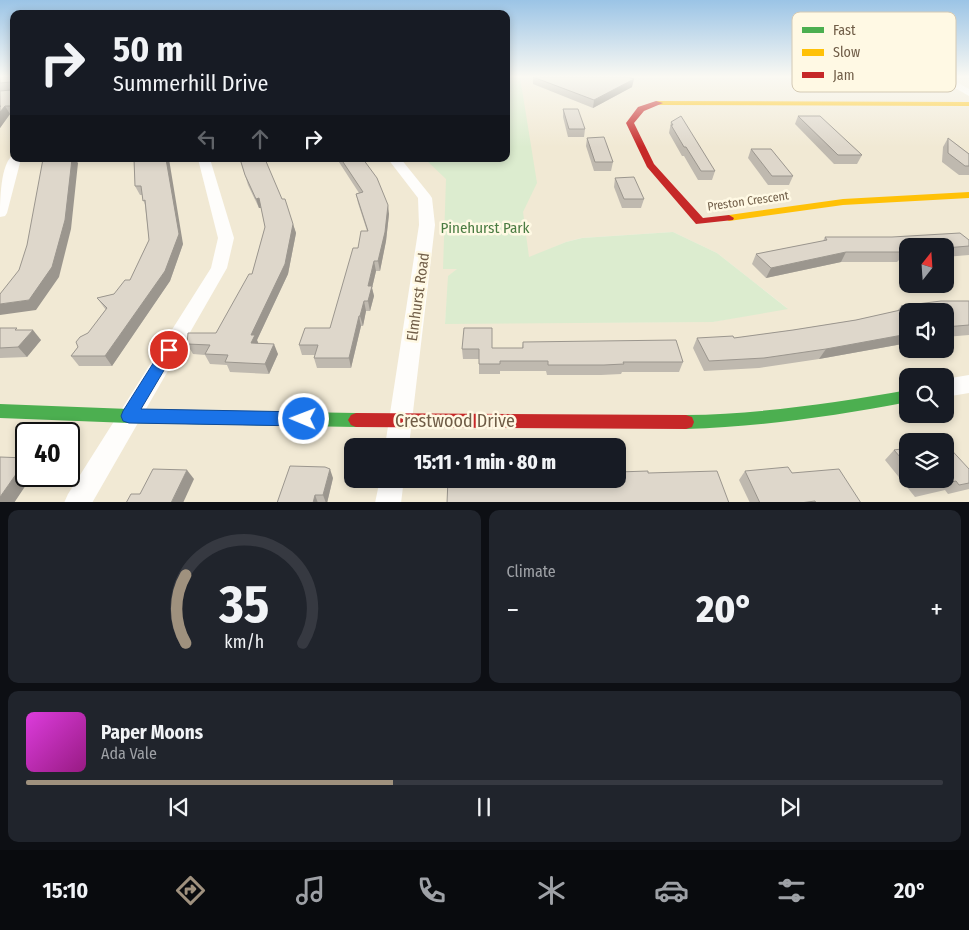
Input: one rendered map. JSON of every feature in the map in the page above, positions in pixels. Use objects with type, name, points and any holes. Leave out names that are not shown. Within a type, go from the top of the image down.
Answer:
[{"type":"street","name":"Preston Crescent","points":[[969,104],[669,102],[649,105],[635,112],[630,123],[650,165],[700,222],[843,202],[969,195]]},
{"type":"street","points":[[0,213],[14,162]]},
{"type":"street","points":[[77,502],[218,268],[226,238],[205,162]]},
{"type":"street","name":"Elmhurst Road","points":[[396,162],[425,198],[427,225],[398,438]]},
{"type":"street","points":[[954,386],[969,384]]},
{"type":"street","name":"Crestwood Drive","points":[[0,411],[129,416],[401,421],[709,422],[835,410],[899,398]]},
{"type":"street","points":[[388,502],[390,488]]},
{"type":"shaded area","points":[[0,100],[10,100],[10,162],[510,162],[510,100],[969,100],[969,502],[0,502]],"holes":[[[673,232],[717,253],[787,308],[712,322],[445,323],[449,276],[475,255],[505,264],[517,263],[566,242],[581,238]]]},
{"type":"green space","name":"Pinehurst Park","points":[[510,100],[524,100],[537,183],[523,212],[529,257],[566,242],[582,238],[673,232],[717,253],[788,309],[713,322],[445,324],[448,276],[457,269],[443,269],[446,179],[428,162],[510,162]]},
{"type":"building","points":[[0,100],[10,100],[10,106],[5,106],[0,112]]},
{"type":"building","points":[[563,109],[578,109],[585,129],[569,129]]},
{"type":"building","points":[[681,116],[715,171],[701,171],[686,147],[684,147],[671,125],[673,125],[671,122]]},
{"type":"building","points":[[798,116],[820,116],[862,155],[838,155]]},
{"type":"building","points":[[604,137],[613,162],[595,162],[587,138]]},
{"type":"building","points":[[948,138],[969,154],[969,166],[965,166],[948,153]]},
{"type":"building","points":[[751,149],[771,149],[793,176],[772,176]]},
{"type":"building","points":[[42,162],[72,162],[65,220],[52,267],[29,300],[0,304],[0,294],[19,270],[27,245]]},
{"type":"building","points":[[134,162],[167,162],[179,234],[165,271],[105,356],[71,356],[78,347],[76,342],[80,337],[88,333],[107,308],[97,298],[114,294],[125,280],[130,280],[149,240],[145,200],[143,201],[141,186],[135,186]]},
{"type":"building","points":[[241,162],[266,162],[282,199],[285,199],[293,224],[285,264],[251,335],[255,335],[251,343],[274,344],[265,364],[225,362],[228,355],[205,354],[210,345],[187,344],[188,333],[216,333],[249,274],[252,274],[265,227],[259,198],[256,199]]},
{"type":"building","points":[[343,162],[365,162],[377,178],[388,205],[385,232],[378,261],[374,261],[368,286],[372,286],[368,301],[364,301],[359,316],[349,358],[314,358],[318,345],[299,345],[305,328],[330,328],[353,248],[358,248],[361,231],[368,231],[356,194],[363,192]]},
{"type":"building","points":[[634,177],[644,199],[624,199],[615,178]]},
{"type":"building","points":[[960,233],[969,240],[969,246],[954,247],[954,238],[899,238],[899,252],[846,252],[771,268],[756,254],[827,240],[825,237],[892,237]]},
{"type":"building","points":[[969,301],[969,325],[954,326],[954,303],[925,303]]},
{"type":"building","points":[[899,310],[899,336],[764,358],[709,361],[697,338],[733,336],[734,338],[856,320]]},
{"type":"building","points":[[0,328],[33,330],[18,347],[0,348]]},
{"type":"building","points":[[464,328],[492,328],[492,348],[523,348],[523,342],[676,340],[683,362],[548,365],[548,361],[500,361],[500,364],[479,364],[479,349],[462,349]]},
{"type":"building","points":[[899,449],[899,456],[894,450]]},
{"type":"building","points":[[954,453],[969,469],[969,483],[959,485],[954,481]]},
{"type":"building","points":[[0,457],[15,458],[15,476],[0,497]]},
{"type":"building","points":[[290,466],[325,467],[330,469],[323,495],[315,495],[313,502],[277,502]]},
{"type":"building","points":[[788,467],[792,473],[839,469],[860,502],[760,502],[745,471]]},
{"type":"building","points":[[153,469],[187,470],[171,502],[127,502],[131,494],[140,494]]},
{"type":"building","points":[[717,471],[729,502],[447,502],[448,488],[626,488],[626,472]]},
{"type":"traffic: fast","points":[[686,422],[742,420],[797,414],[899,398]]},
{"type":"traffic: fast","points":[[0,411],[129,416],[356,420]]},
{"type":"traffic: slow","points":[[659,103],[969,104]]},
{"type":"traffic: slow","points":[[729,218],[843,202],[969,195]]},
{"type":"traffic: jam","points":[[659,103],[641,109],[630,123],[650,165],[700,222],[729,218]]},
{"type":"traffic: jam","points":[[356,420],[686,422]]},
{"type":"route","points":[[169,350],[129,416],[304,419]]}]
